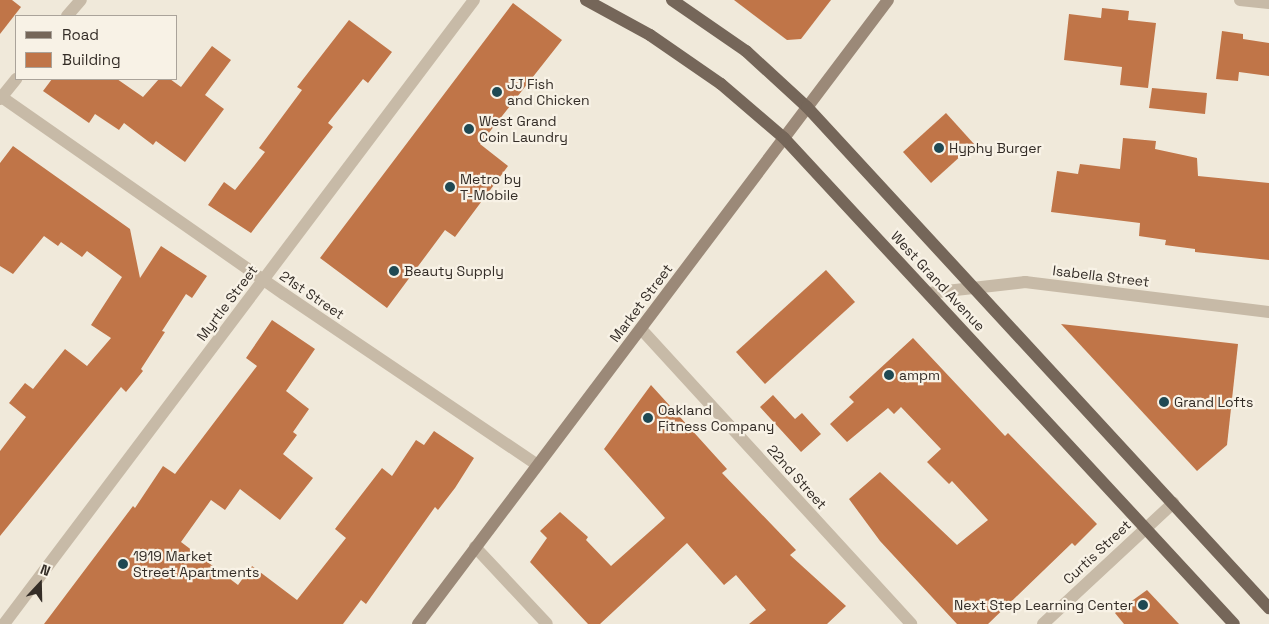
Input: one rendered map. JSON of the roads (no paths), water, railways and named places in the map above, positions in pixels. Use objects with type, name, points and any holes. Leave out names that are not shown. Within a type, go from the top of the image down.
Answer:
[{"type":"main road","name":"West Grand Avenue","points":[[586,0],[650,35],[721,84],[784,138],[1234,624]]},
{"type":"main road","name":"West Grand Avenue","points":[[672,0],[746,51],[807,107],[1269,608]]},
{"type":"main road","name":"Market Street","points":[[418,624],[536,464],[888,0]]},
{"type":"street","points":[[68,15],[81,0]]},
{"type":"street","name":"Myrtle Street","points":[[4,624],[474,0]]},
{"type":"street","points":[[1240,0],[1269,4]]},
{"type":"street","points":[[0,97],[15,80]]},
{"type":"street","name":"21st Street","points":[[0,97],[263,280],[536,464]]},
{"type":"street","name":"Isabella Street","points":[[929,293],[1025,282],[1269,312]]},
{"type":"street","name":"22nd Street","points":[[640,329],[910,624]]},
{"type":"street","name":"Curtis Street","points":[[1043,624],[1173,504]]},
{"type":"street","points":[[475,547],[547,624]]},
{"type":"place","name":"JJ Fish and Chicken","points":[[497,92]]},
{"type":"place","name":"West Grand Coin Laundry","points":[[469,129]]},
{"type":"place","name":"Hyphy Burger","points":[[939,148]]},
{"type":"place","name":"Metro by T-Mobile","points":[[450,187]]},
{"type":"place","name":"Beauty Supply","points":[[394,271]]},
{"type":"place","name":"ampm","points":[[889,375]]},
{"type":"place","name":"Grand Lofts","points":[[1164,402]]},
{"type":"place","name":"Oakland Fitness Company","points":[[648,418]]},
{"type":"place","name":"1919 Market Street Apartments","points":[[123,564]]},
{"type":"place","name":"Next Step Learning Center","points":[[1143,605]]}]
